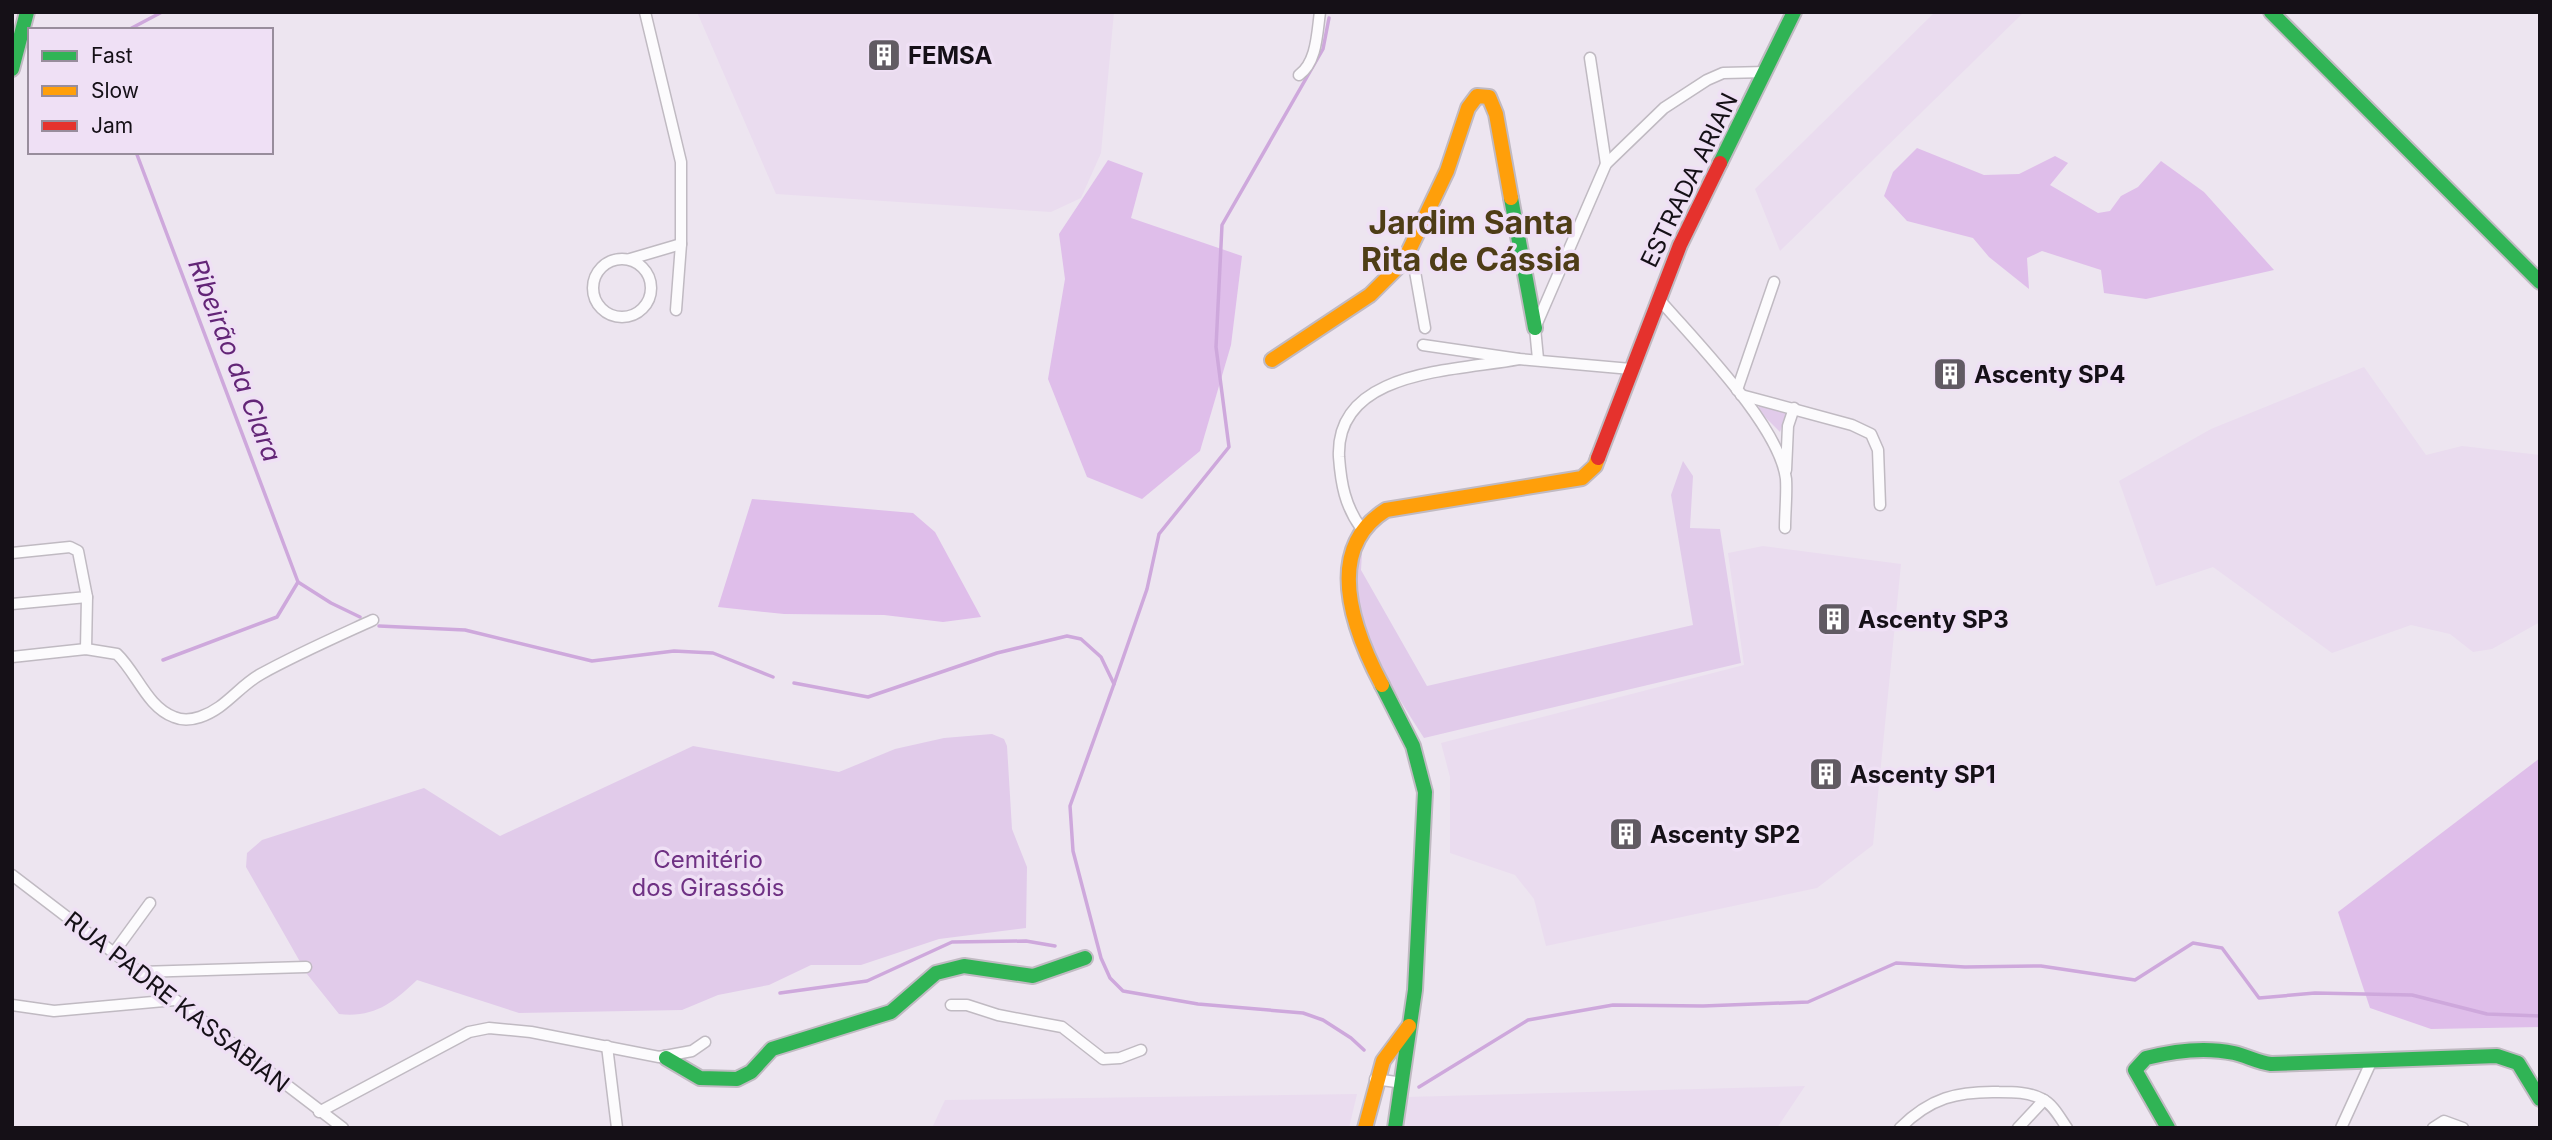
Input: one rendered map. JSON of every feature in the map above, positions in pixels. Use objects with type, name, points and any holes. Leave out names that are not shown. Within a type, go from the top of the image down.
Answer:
[{"type":"street","points":[[12,69],[27,12]]},
{"type":"street","points":[[645,12],[681,162],[681,244],[676,310]]},
{"type":"street","points":[[1298,75],[1307,69],[1313,54],[1320,12]]},
{"type":"street","name":"ESTRADA ARIAN","points":[[1361,528],[1371,517],[1386,510],[1582,478],[1589,473],[1600,456],[1658,298],[1697,209],[1794,12]]},
{"type":"street","points":[[2271,12],[2540,282]]},
{"type":"street","points":[[1590,58],[1606,164]]},
{"type":"street","points":[[1535,328],[1606,164],[1639,130],[1688,91],[1723,74],[1766,72]]},
{"type":"street","points":[[1272,360],[1370,295],[1388,279],[1411,250],[1447,171],[1473,100],[1483,94],[1489,97],[1496,114],[1535,328],[1538,359]]},
{"type":"street","points":[[630,260],[647,271],[652,291],[649,300],[635,315],[616,317],[600,308],[593,291],[596,273],[610,261],[630,260],[681,244]]},
{"type":"street","points":[[1411,250],[1426,328]]},
{"type":"street","points":[[1739,393],[1774,282]]},
{"type":"street","points":[[1658,298],[1739,393],[1771,442],[1786,478]]},
{"type":"street","points":[[1423,345],[1519,359],[1631,369]]},
{"type":"street","points":[[1395,1128],[1409,1056],[1409,1026],[1416,972],[1422,771],[1372,660],[1349,593],[1352,555],[1361,528],[1350,513],[1344,494],[1339,450],[1349,414],[1362,399],[1377,388],[1398,381],[1519,359]]},
{"type":"street","points":[[1739,393],[1852,425],[1871,434],[1878,450],[1880,505]]},
{"type":"street","points":[[1784,528],[1788,426],[1794,408]]},
{"type":"street","points":[[12,553],[70,547],[78,551],[87,597],[86,649]]},
{"type":"street","points":[[12,604],[87,597]]},
{"type":"street","points":[[12,657],[86,649],[117,654],[155,705],[171,716],[184,720],[200,717],[222,707],[244,685],[261,674],[373,620]]},
{"type":"street","name":"RUA PADRE KASSABIAN","points":[[12,875],[115,951],[343,1128]]},
{"type":"street","points":[[115,951],[150,903]]},
{"type":"street","points":[[319,1112],[470,1032],[506,1029],[666,1058],[701,1078],[737,1079],[751,1072],[772,1049],[824,1030],[891,1012],[936,974],[964,966],[1033,976],[1085,958]]},
{"type":"street","points":[[140,972],[306,967]]},
{"type":"street","points":[[12,1004],[54,1011],[175,1000]]},
{"type":"street","points":[[951,1005],[967,1005],[998,1015],[1062,1027],[1103,1059],[1120,1058],[1141,1050]]},
{"type":"street","points":[[1365,1128],[1375,1079],[1389,1045],[1409,1026]]},
{"type":"street","points":[[666,1058],[692,1051],[705,1042]]},
{"type":"street","points":[[607,1046],[617,1128]]},
{"type":"street","points":[[2168,1128],[2135,1070],[2146,1058],[2162,1054],[2222,1051],[2271,1064],[2497,1056],[2518,1063],[2540,1099]]},
{"type":"street","points":[[2341,1128],[2372,1060]]},
{"type":"street","points":[[1375,1079],[1403,1083]]},
{"type":"street","points":[[1900,1128],[1926,1105],[1961,1092],[2018,1093],[2044,1100],[2067,1128]]},
{"type":"street","points":[[2018,1128],[2044,1100]]},
{"type":"street","points":[[2059,1115],[2060,1128]]},
{"type":"street","points":[[2433,1128],[2444,1121],[2462,1127]]},
{"type":"shaded area","name":"FEMSA","points":[[697,12],[1114,12],[1101,153],[1081,198],[1051,212],[776,194]]},
{"type":"shaded area","points":[[1935,12],[2024,12],[1780,251],[1755,189]]},
{"type":"shaded area","points":[[1917,148],[1984,175],[2019,174],[2055,156],[2068,163],[2050,185],[2098,213],[2110,211],[2121,196],[2138,187],[2161,161],[2204,192],[2274,270],[2146,299],[2104,293],[2101,270],[2042,251],[2027,258],[2029,289],[1989,257],[1973,238],[1907,221],[1884,196],[1893,172]]},
{"type":"shaded area","points":[[1108,160],[1143,173],[1131,218],[1242,256],[1231,345],[1200,451],[1142,499],[1087,477],[1048,379],[1065,279],[1059,234]]},
{"type":"shaded area","points":[[2364,367],[2426,455],[2462,446],[2540,455],[2540,622],[2492,649],[2473,652],[2450,634],[2411,625],[2332,653],[2213,567],[2156,586],[2119,481],[2211,429]]},
{"type":"shaded area","points":[[752,499],[913,513],[935,532],[981,617],[943,622],[884,615],[784,614],[718,607]]},
{"type":"shaded area","points":[[1763,546],[1901,564],[1873,845],[1817,888],[1546,946],[1534,899],[1515,875],[1450,853],[1450,777],[1441,743],[1744,665],[1728,553]]},
{"type":"shaded area","points":[[2540,758],[2540,1027],[2431,1029],[2370,1008],[2338,912]]},
{"type":"shaded area","points":[[1805,1086],[1777,1128],[1400,1128],[1406,1097]]},
{"type":"shaded area","points":[[1357,1094],[1349,1128],[932,1128],[945,1100]]},
{"type":"green space","points":[[1759,405],[1787,414],[1780,432],[1759,411]]},
{"type":"green space","points":[[1683,461],[1693,476],[1690,528],[1720,529],[1741,663],[1424,738],[1380,665],[1363,626],[1352,585],[1352,568],[1358,541],[1363,537],[1361,570],[1427,686],[1693,625],[1671,495]]},
{"type":"green space","name":"Cemitério dos Girassóis","points":[[992,734],[1004,739],[1007,746],[1012,829],[1027,867],[1026,928],[939,939],[861,965],[811,965],[769,985],[718,995],[682,1010],[519,1013],[417,980],[400,996],[373,1011],[363,1014],[339,1014],[307,974],[246,867],[247,853],[262,840],[424,788],[500,836],[693,746],[839,772],[895,749],[944,738]]},
{"type":"waterway","name":"Ribeirão da Clara","points":[[132,28],[162,12]]},
{"type":"waterway","points":[[1114,684],[1147,589],[1159,534],[1229,447],[1216,347],[1222,225],[1323,49],[1329,18]]},
{"type":"waterway","name":"Ribeirão da Clara","points":[[137,154],[298,582]]},
{"type":"waterway","name":"Ribeirão da Clara","points":[[163,660],[277,617],[298,582],[360,617]]},
{"type":"waterway","name":"Ribeirão da Clara","points":[[379,626],[465,630],[592,661],[674,651],[713,653],[773,677]]},
{"type":"waterway","name":"Ribeirão da Clara","points":[[794,683],[868,697],[997,653],[1067,636],[1081,639],[1101,657],[1114,684],[1070,806],[1073,851],[1101,958],[1110,978],[1123,991],[1198,1004],[1303,1013],[1323,1020],[1364,1050]]},
{"type":"waterway","points":[[780,993],[867,981],[952,942],[1026,941],[1055,946]]},
{"type":"waterway","points":[[1419,1087],[1528,1020],[1613,1005],[1703,1006],[1808,1002],[1896,963],[1965,967],[2041,966],[2135,980],[2193,943],[2222,948],[2259,998],[2315,993],[2412,995],[2487,1014],[2540,1016]]},
{"type":"traffic: fast","points":[[12,69],[27,12]]},
{"type":"traffic: fast","points":[[1720,163],[1794,12]]},
{"type":"traffic: fast","points":[[2271,12],[2540,282]]},
{"type":"traffic: fast","points":[[1511,198],[1535,328]]},
{"type":"traffic: fast","points":[[1382,685],[1413,746],[1425,792],[1415,990],[1395,1128]]},
{"type":"traffic: fast","points":[[666,1058],[700,1078],[737,1079],[751,1072],[772,1049],[891,1012],[936,973],[964,966],[1033,976],[1085,958]]},
{"type":"traffic: fast","points":[[2168,1128],[2135,1070],[2146,1058],[2190,1051],[2223,1051],[2271,1064],[2497,1056],[2518,1063],[2540,1099]]},
{"type":"traffic: slow","points":[[1272,360],[1370,295],[1404,261],[1447,171],[1468,108],[1477,96],[1489,97],[1496,114],[1511,198]]},
{"type":"traffic: slow","points":[[1382,685],[1362,641],[1350,593],[1349,569],[1354,547],[1366,527],[1386,510],[1582,478],[1595,466],[1598,458]]},
{"type":"traffic: slow","points":[[1365,1128],[1383,1061],[1409,1026]]},
{"type":"traffic: jam","points":[[1598,458],[1680,245],[1720,163]]},
{"type":"place","name":"FEMSA","points":[[884,55]]},
{"type":"place","name":"Ascenty SP4","points":[[1950,374]]},
{"type":"place","name":"Ascenty SP3","points":[[1834,619]]},
{"type":"place","name":"Ascenty SP1","points":[[1826,774]]},
{"type":"place","name":"Ascenty SP2","points":[[1626,834]]},
{"type":"district","name":"Jardim Santa Rita de Cássia","points":[[1471,240]]}]
